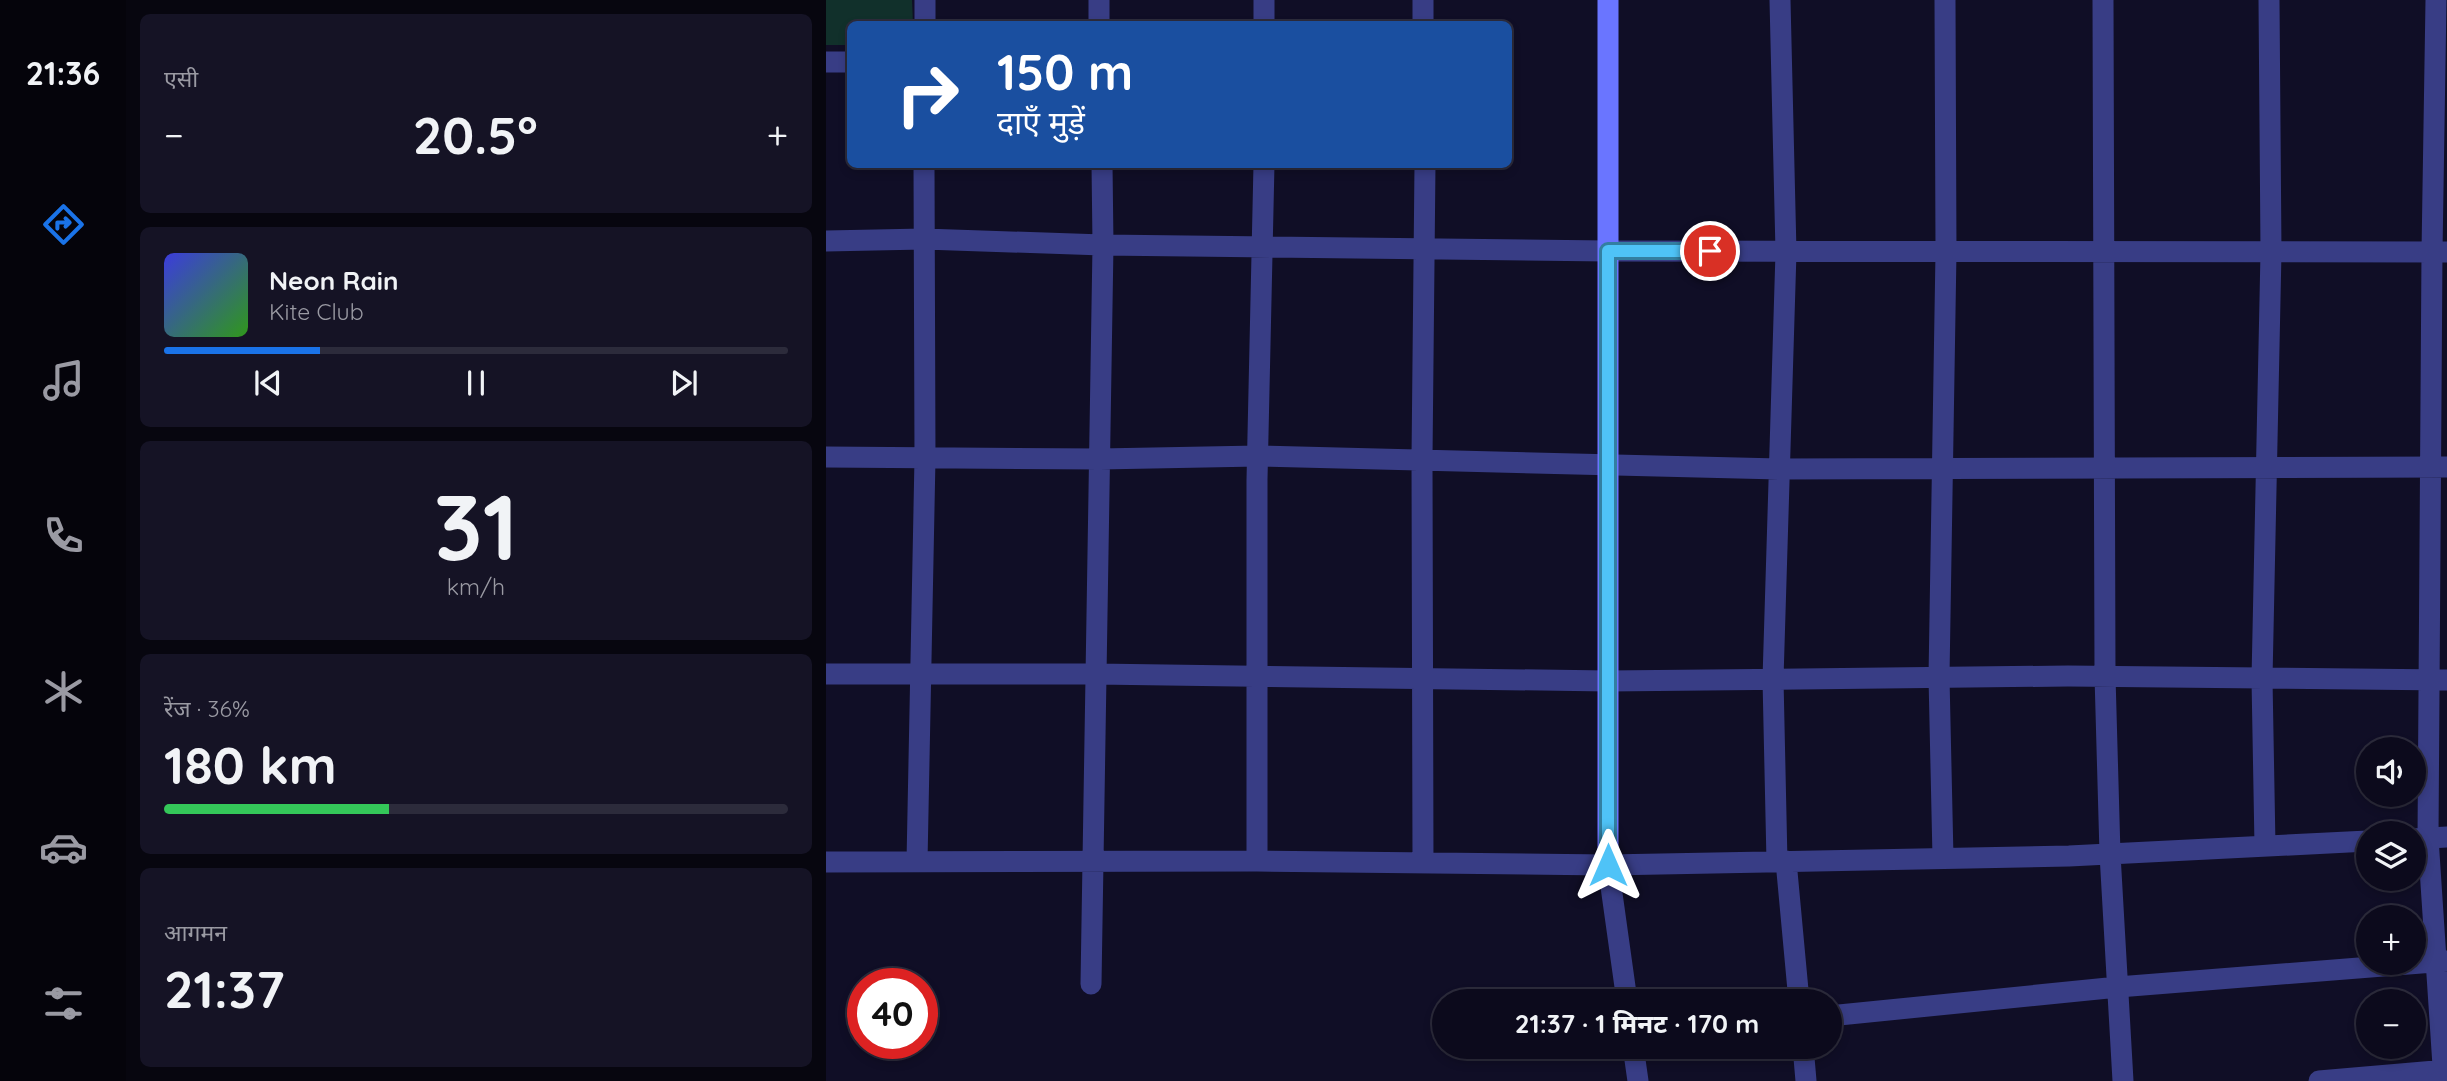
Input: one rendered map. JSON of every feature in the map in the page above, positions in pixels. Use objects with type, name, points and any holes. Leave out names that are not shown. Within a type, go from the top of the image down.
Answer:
[{"type":"street","points":[[925,0],[925,21]]},
{"type":"street","points":[[1099,0],[1099,21]]},
{"type":"street","points":[[1264,0],[1264,21]]},
{"type":"street","points":[[1423,0],[1423,21]]},
{"type":"street","points":[[1608,0],[1608,865],[1625,989]]},
{"type":"street","points":[[1780,0],[1786,251],[1773,679],[1781,862],[1797,989]]},
{"type":"street","points":[[1943,859],[1939,677],[1946,252],[1945,0]]},
{"type":"street","points":[[2103,0],[2105,676],[2110,854],[2123,1081]]},
{"type":"street","points":[[2265,846],[2262,679],[2272,252],[2269,0]]},
{"type":"street","points":[[2319,1081],[2445,1074],[2442,961],[2429,838],[2438,681],[2439,252],[2436,0]]},
{"type":"street","points":[[826,62],[847,62]]},
{"type":"street","points":[[917,862],[925,458],[924,168]]},
{"type":"street","points":[[1091,984],[1102,168]]},
{"type":"street","points":[[1257,861],[1258,456],[1264,168]]},
{"type":"street","points":[[1423,863],[1424,168]]},
{"type":"street","points":[[826,242],[924,239],[1103,246],[1608,251],[2439,252]]},
{"type":"street","points":[[826,457],[1100,459],[1258,456],[1779,469],[2267,470],[2439,467]]},
{"type":"street","points":[[826,674],[1096,674],[1608,681],[2105,676],[2438,681]]},
{"type":"street","points":[[826,862],[1257,861],[1608,865],[2110,854],[2356,842]]},
{"type":"street","points":[[1842,1015],[2118,987],[2442,961]]},
{"type":"street","points":[[1635,1059],[1638,1081]]},
{"type":"street","points":[[1804,1059],[1806,1081]]},
{"type":"green space","points":[[826,0],[912,0],[913,21],[847,21],[847,45],[826,45]]},
{"type":"route","points":[[1608,865],[1608,251],[1710,251]]}]
